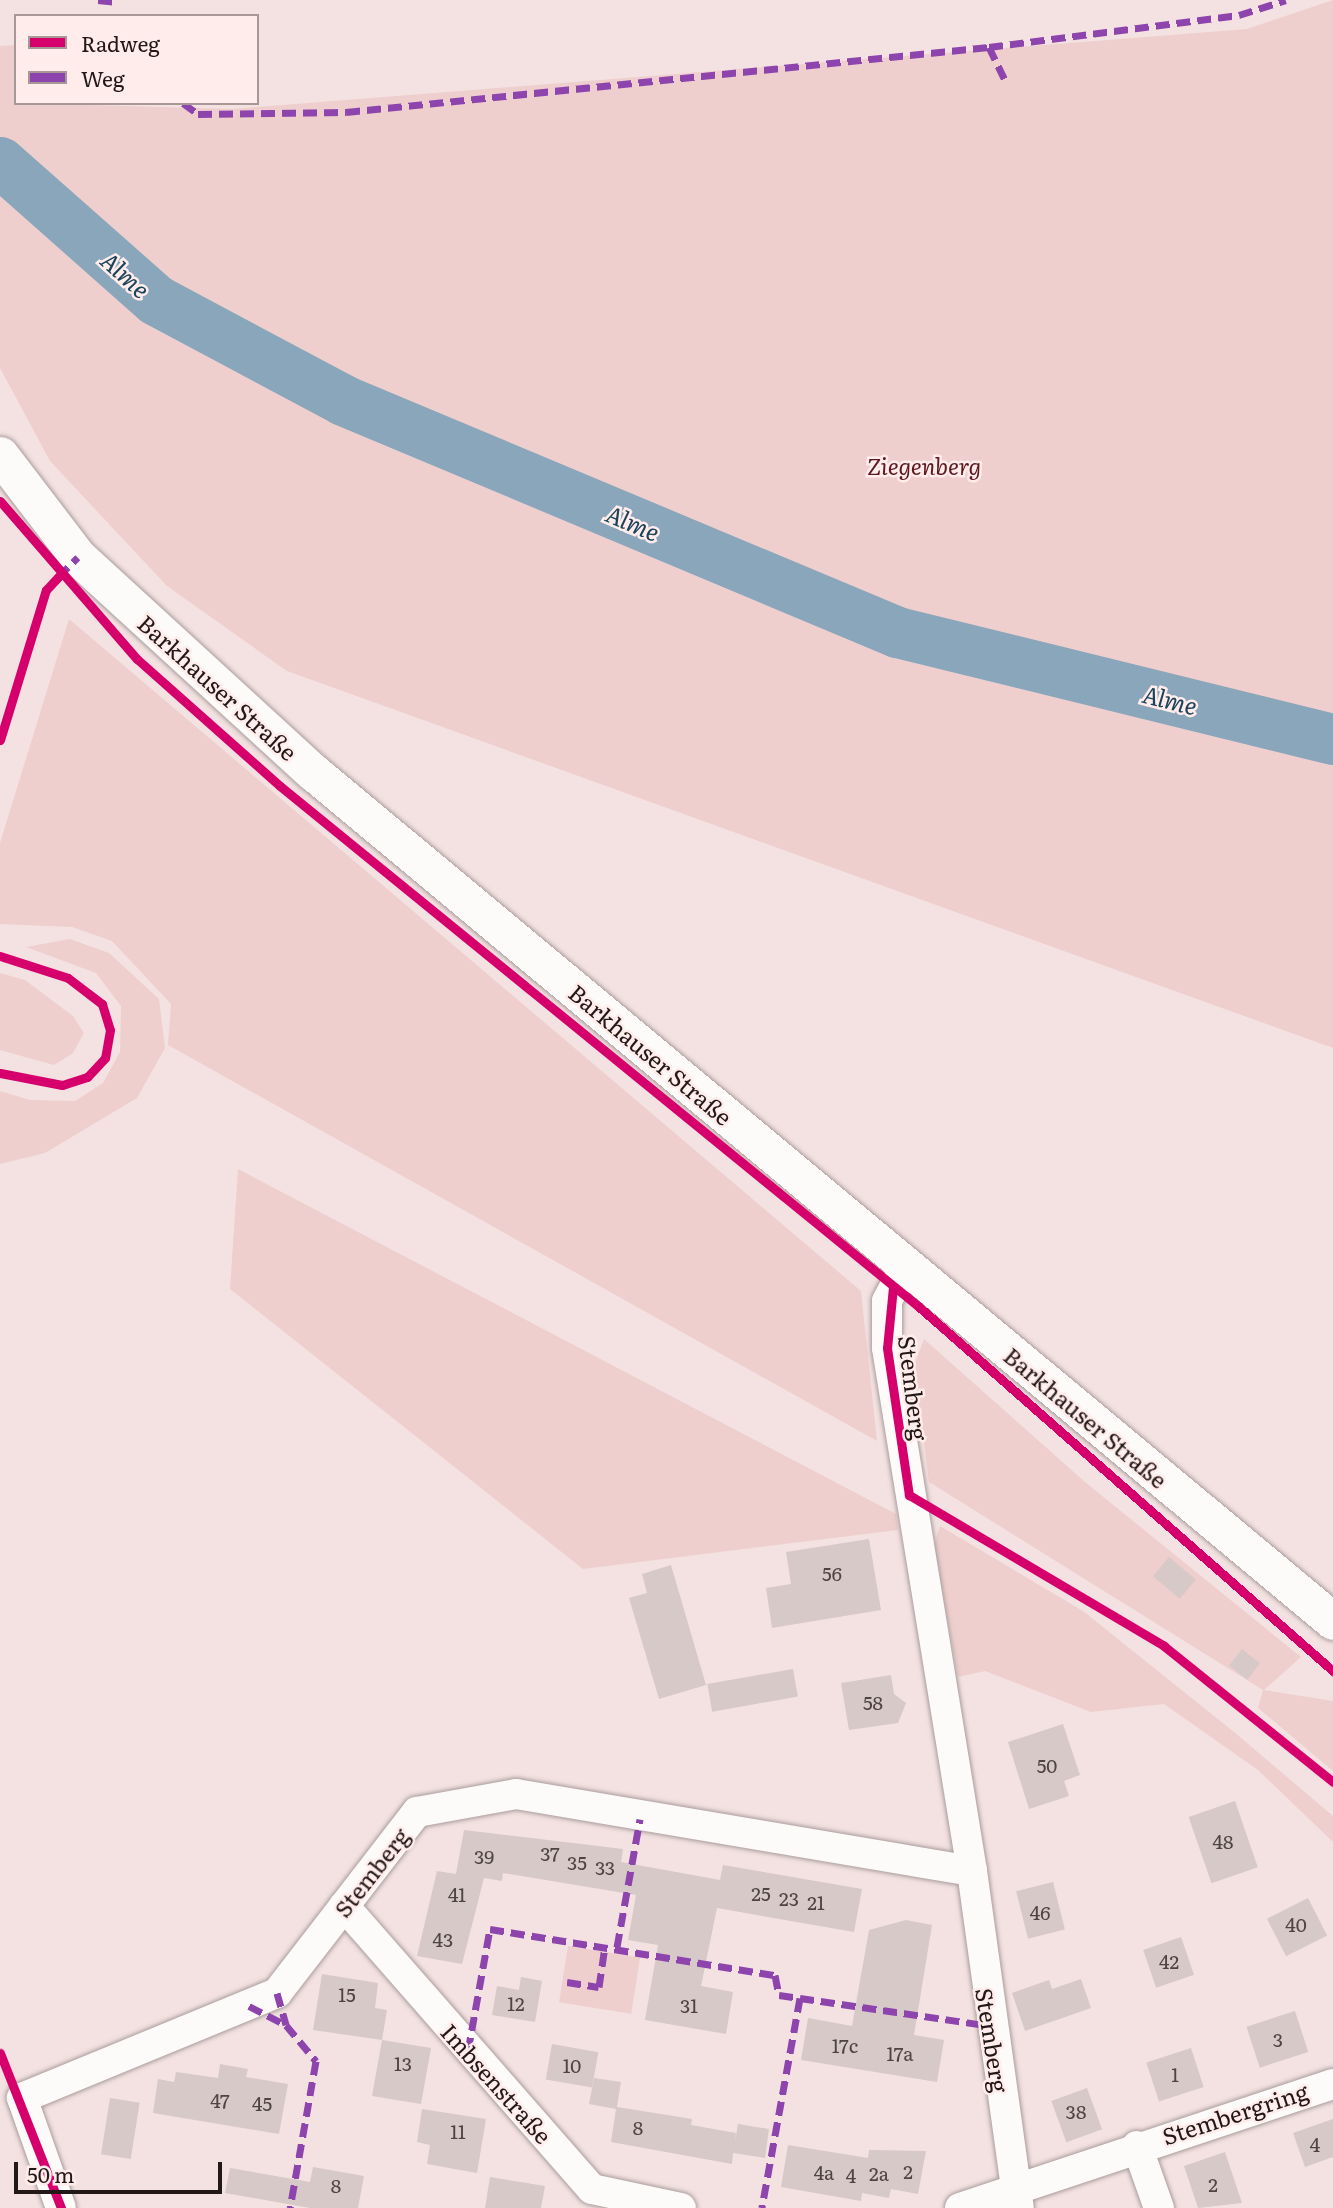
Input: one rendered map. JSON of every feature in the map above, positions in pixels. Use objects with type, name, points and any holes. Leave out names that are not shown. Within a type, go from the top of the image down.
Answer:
[{"type":"street","name":"Barkhauser Straße","points":[[0,454],[78,557],[163,639],[905,1267],[1333,1621]]},
{"type":"street","name":"Stemberg","points":[[905,1267],[887,1301],[887,1348],[972,1871],[1017,2198]]},
{"type":"street","name":"Stemberg","points":[[61,2208],[22,2098],[276,1993],[417,1812],[516,1794],[972,1871]]},
{"type":"street","name":"Imbsenstraße","points":[[344,1906],[592,2189],[681,2208]]},
{"type":"street","name":"Stembergring","points":[[1017,2198],[1137,2146],[1333,2084]]},
{"type":"street","name":"Stembergring","points":[[1137,2146],[1159,2208]]},
{"type":"street","points":[[960,2208],[1017,2198]]},
{"type":"green space","name":"Ziegenberg","points":[[1333,0],[1333,1048],[287,671],[167,586],[50,461],[0,368],[0,46],[14,45],[14,105],[232,109],[1247,29]]},
{"type":"green space","points":[[69,619],[861,1291],[877,1441],[168,1045],[171,1004],[112,941],[72,927],[0,924],[0,843]]},
{"type":"green space","points":[[70,939],[109,953],[159,999],[165,1048],[137,1098],[45,1153],[0,1164],[0,1091],[30,1100],[75,1101],[103,1083],[120,1052],[121,1006],[96,973],[26,947]]},
{"type":"green space","points":[[0,973],[25,980],[73,1016],[84,1033],[73,1053],[54,1065],[0,1050]]},
{"type":"green space","points":[[238,1169],[896,1514],[898,1530],[583,1569],[230,1289]]},
{"type":"green space","points":[[924,1339],[1085,1482],[1301,1657],[1264,1690],[1333,1701],[1333,1771],[1258,1708],[1263,1690],[929,1482],[914,1366]]},
{"type":"green space","points":[[940,1526],[1083,1611],[1234,1732],[1333,1816],[1333,1842],[1258,1770],[1164,1704],[1091,1712],[985,1671],[958,1677],[934,1545]]},
{"type":"green space","points":[[568,1946],[640,1957],[631,2014],[559,2002]]},
{"type":"building","points":[[869,1539],[881,1610],[772,1628],[766,1588],[791,1584],[786,1552]]},
{"type":"building","points":[[1169,1557],[1196,1579],[1180,1599],[1153,1576]]},
{"type":"building","points":[[671,1565],[706,1685],[659,1699],[629,1598],[647,1593],[642,1574]]},
{"type":"building","points":[[1242,1649],[1260,1663],[1247,1680],[1229,1666]]},
{"type":"building","points":[[793,1669],[798,1697],[712,1712],[707,1684]]},
{"type":"building","points":[[891,1675],[894,1694],[906,1703],[898,1723],[849,1730],[841,1683]]},
{"type":"building","points":[[1063,1724],[1080,1775],[1064,1781],[1069,1796],[1029,1809],[1008,1742]]},
{"type":"building","points":[[1235,1801],[1258,1867],[1211,1883],[1189,1817]]},
{"type":"building","points":[[464,1830],[623,1849],[621,1862],[720,1880],[723,1865],[862,1889],[854,1932],[717,1908],[701,1986],[733,1992],[726,2034],[645,2020],[658,1945],[628,1940],[636,1895],[503,1873],[502,1881],[484,1878],[462,1964],[417,1956],[437,1871],[456,1874]]},
{"type":"building","points":[[1053,1882],[1065,1930],[1028,1939],[1016,1891]]},
{"type":"building","points":[[1308,1898],[1327,1935],[1286,1956],[1267,1919]]},
{"type":"building","points":[[906,1920],[932,1925],[914,2035],[944,2040],[937,2082],[801,2060],[808,2018],[852,2026],[869,1930]]},
{"type":"building","points":[[1181,1937],[1194,1975],[1156,1988],[1143,1950]]},
{"type":"building","points":[[322,1974],[378,1983],[375,2008],[387,2010],[382,2040],[313,2030]]},
{"type":"building","points":[[521,1977],[542,1981],[535,2022],[492,2015],[497,1986],[519,1990]]},
{"type":"building","points":[[1081,1979],[1091,2008],[1025,2031],[1012,1993],[1049,1980],[1052,1989]]},
{"type":"building","points":[[1295,2011],[1308,2052],[1260,2068],[1246,2027]]},
{"type":"building","points":[[382,2040],[431,2048],[421,2104],[372,2096]]},
{"type":"building","points":[[552,2044],[598,2052],[592,2088],[546,2079]]},
{"type":"building","points":[[1191,2048],[1204,2087],[1159,2102],[1146,2063]]},
{"type":"building","points":[[220,2064],[248,2069],[246,2077],[288,2084],[279,2134],[153,2113],[158,2079],[174,2082],[176,2072],[218,2078]]},
{"type":"building","points":[[594,2078],[621,2082],[617,2107],[692,2119],[691,2125],[736,2133],[735,2142],[738,2124],[769,2129],[765,2158],[733,2153],[732,2164],[611,2142],[616,2109],[589,2104]]},
{"type":"building","points":[[1087,2088],[1102,2129],[1066,2142],[1051,2101]]},
{"type":"building","points":[[110,2098],[140,2103],[131,2159],[101,2154]]},
{"type":"building","points":[[422,2109],[486,2119],[477,2173],[427,2164],[430,2145],[417,2142]]},
{"type":"building","points":[[1333,2119],[1333,2157],[1305,2167],[1293,2133]]},
{"type":"building","points":[[788,2145],[868,2158],[869,2150],[926,2151],[918,2194],[891,2189],[889,2198],[862,2193],[861,2201],[781,2187]]},
{"type":"building","points":[[1225,2152],[1242,2203],[1198,2208],[1184,2166]]},
{"type":"building","points":[[313,2167],[364,2176],[358,2208],[310,2208],[225,2193],[230,2168],[310,2182]]},
{"type":"building","points":[[490,2177],[545,2186],[541,2208],[485,2208]]},
{"type":"waterway","name":"Alme","points":[[0,162],[156,300],[343,400],[897,632],[1333,739]]},
{"type":"marked path","points":[[98,0],[118,2]]},
{"type":"marked path","points":[[186,105],[198,114],[346,112],[989,47],[1239,15],[1286,0]]},
{"type":"marked path","points":[[989,47],[1007,84]]},
{"type":"marked path","points":[[58,577],[78,557]]},
{"type":"marked path","points":[[617,1947],[640,1819]]},
{"type":"marked path","points":[[468,2051],[490,1929],[775,1975],[779,1995],[800,1998],[762,2208]]},
{"type":"marked path","points":[[567,1982],[599,1987],[605,1946]]},
{"type":"marked path","points":[[277,1993],[286,2025],[316,2061],[290,2208]]},
{"type":"marked path","points":[[800,1998],[991,2026]]},
{"type":"marked path","points":[[249,2006],[286,2025]]},
{"type":"cycle path","points":[[0,501],[137,659],[280,786],[918,1306],[1333,1671]]},
{"type":"cycle path","points":[[0,740],[46,590],[59,576]]},
{"type":"cycle path","points":[[0,956],[68,978],[102,1004],[110,1030],[105,1058],[87,1077],[62,1085],[0,1073]]},
{"type":"cycle path","points":[[893,1287],[887,1348],[909,1495],[1164,1646],[1333,1782]]},
{"type":"cycle path","points":[[0,2053],[61,2208]]}]
